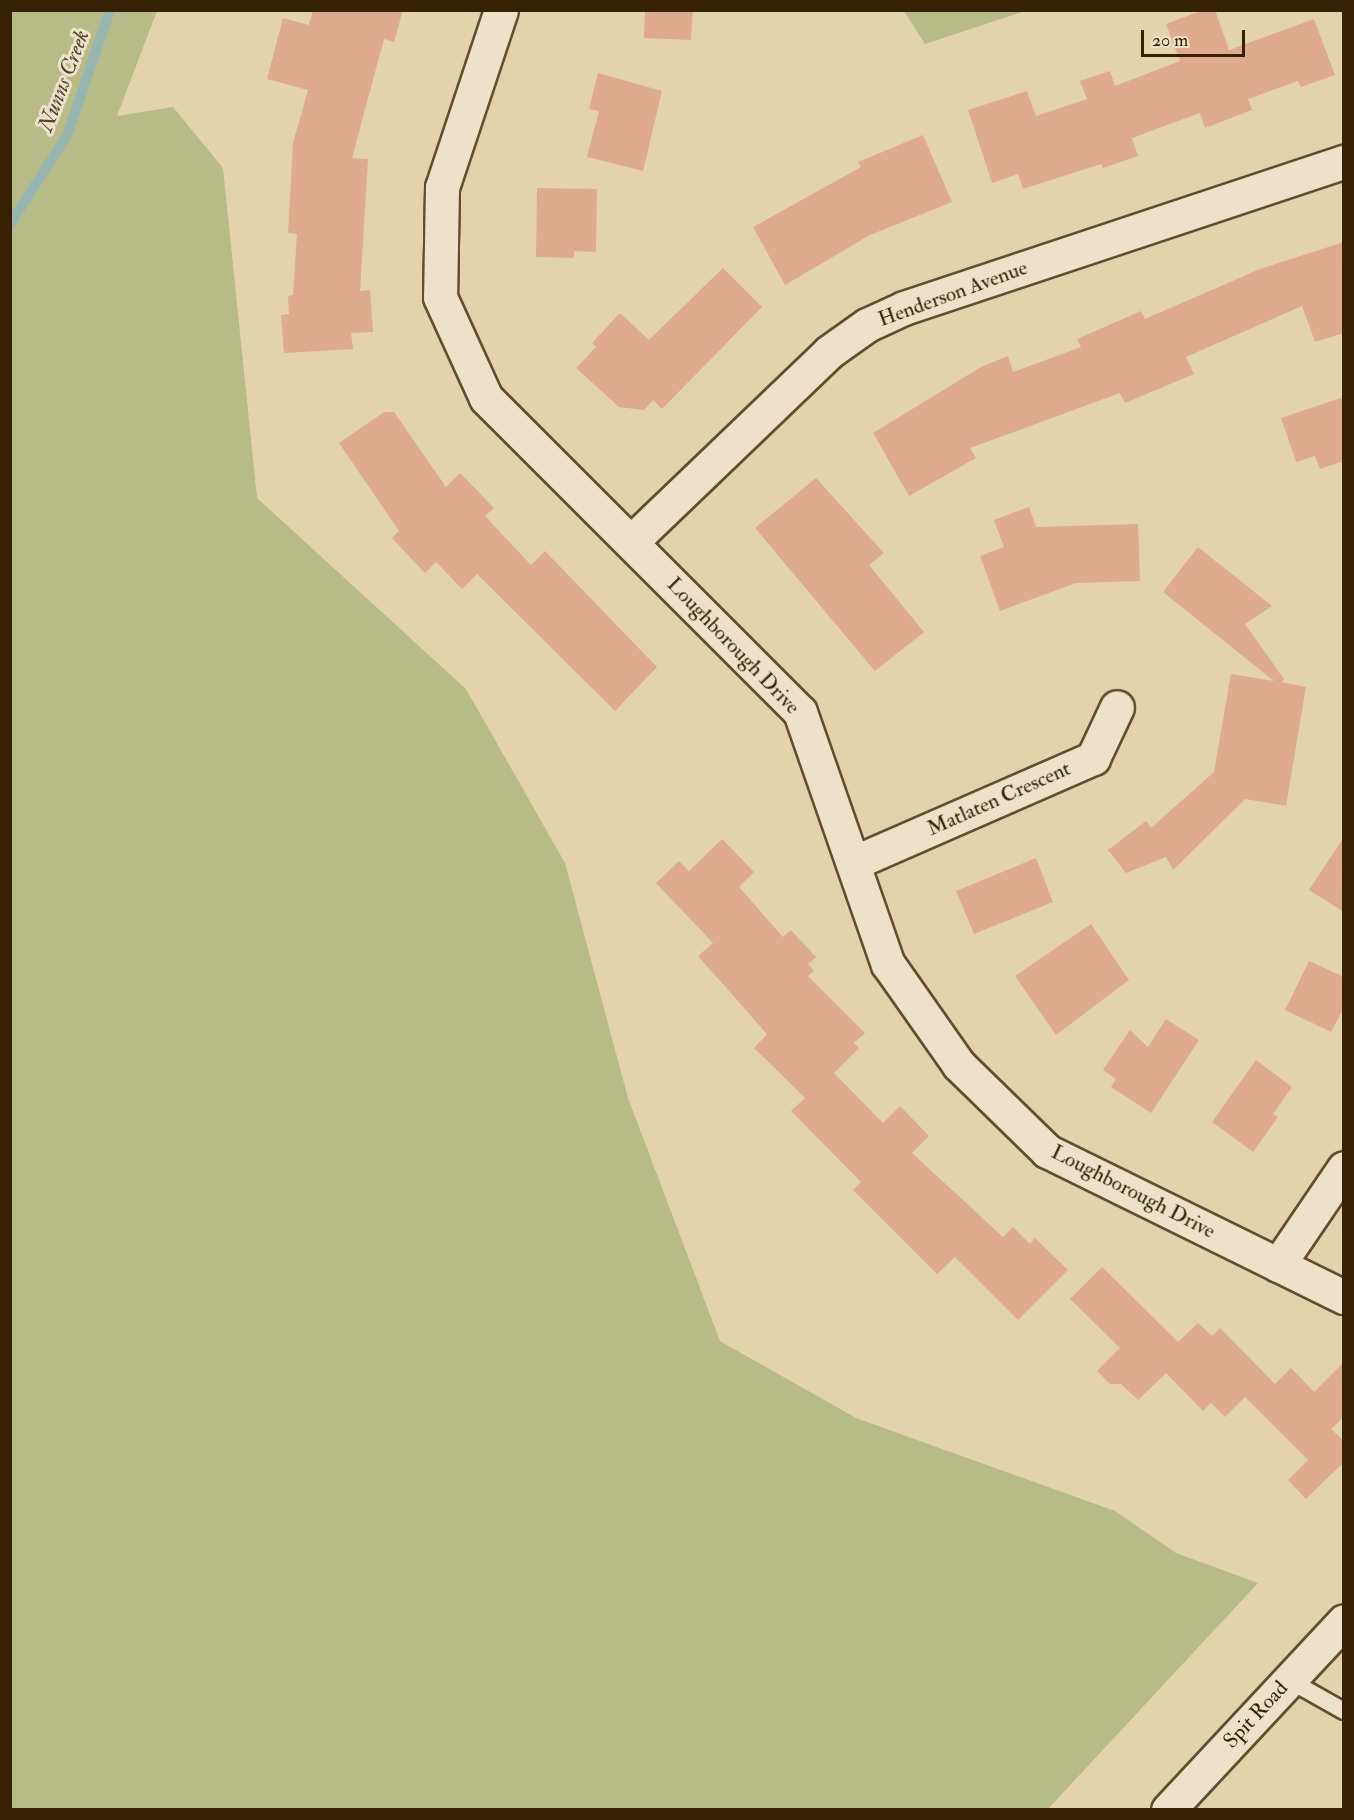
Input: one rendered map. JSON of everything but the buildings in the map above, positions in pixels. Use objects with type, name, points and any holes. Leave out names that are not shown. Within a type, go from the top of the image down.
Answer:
[{"type":"street","name":"Loughborough Drive","points":[[501,10],[442,187],[440,297],[486,398],[800,712],[888,964],[959,1065],[1047,1151],[1344,1297]]},
{"type":"street","name":"Henderson Avenue","points":[[631,542],[829,352],[867,325],[904,308],[1344,162]]},
{"type":"street","name":"Matlaten Crescent","points":[[853,863],[1093,758],[1117,707]]},
{"type":"street","points":[[1278,1265],[1344,1168]]},
{"type":"street","name":"Spit Road","points":[[1168,1809],[1344,1621]]},
{"type":"lane","points":[[1289,1680],[1344,1711]]},
{"type":"green space","points":[[11,10],[157,11],[117,116],[173,107],[223,168],[257,498],[466,689],[565,863],[628,1098],[720,1341],[856,1418],[1115,1511],[1176,1553],[1258,1583],[1048,1809],[11,1809]]},
{"type":"green space","points":[[904,11],[1025,11],[925,44]]},
{"type":"waterway","name":"Nunns Creek","points":[[10,224],[67,136],[110,10]]}]
